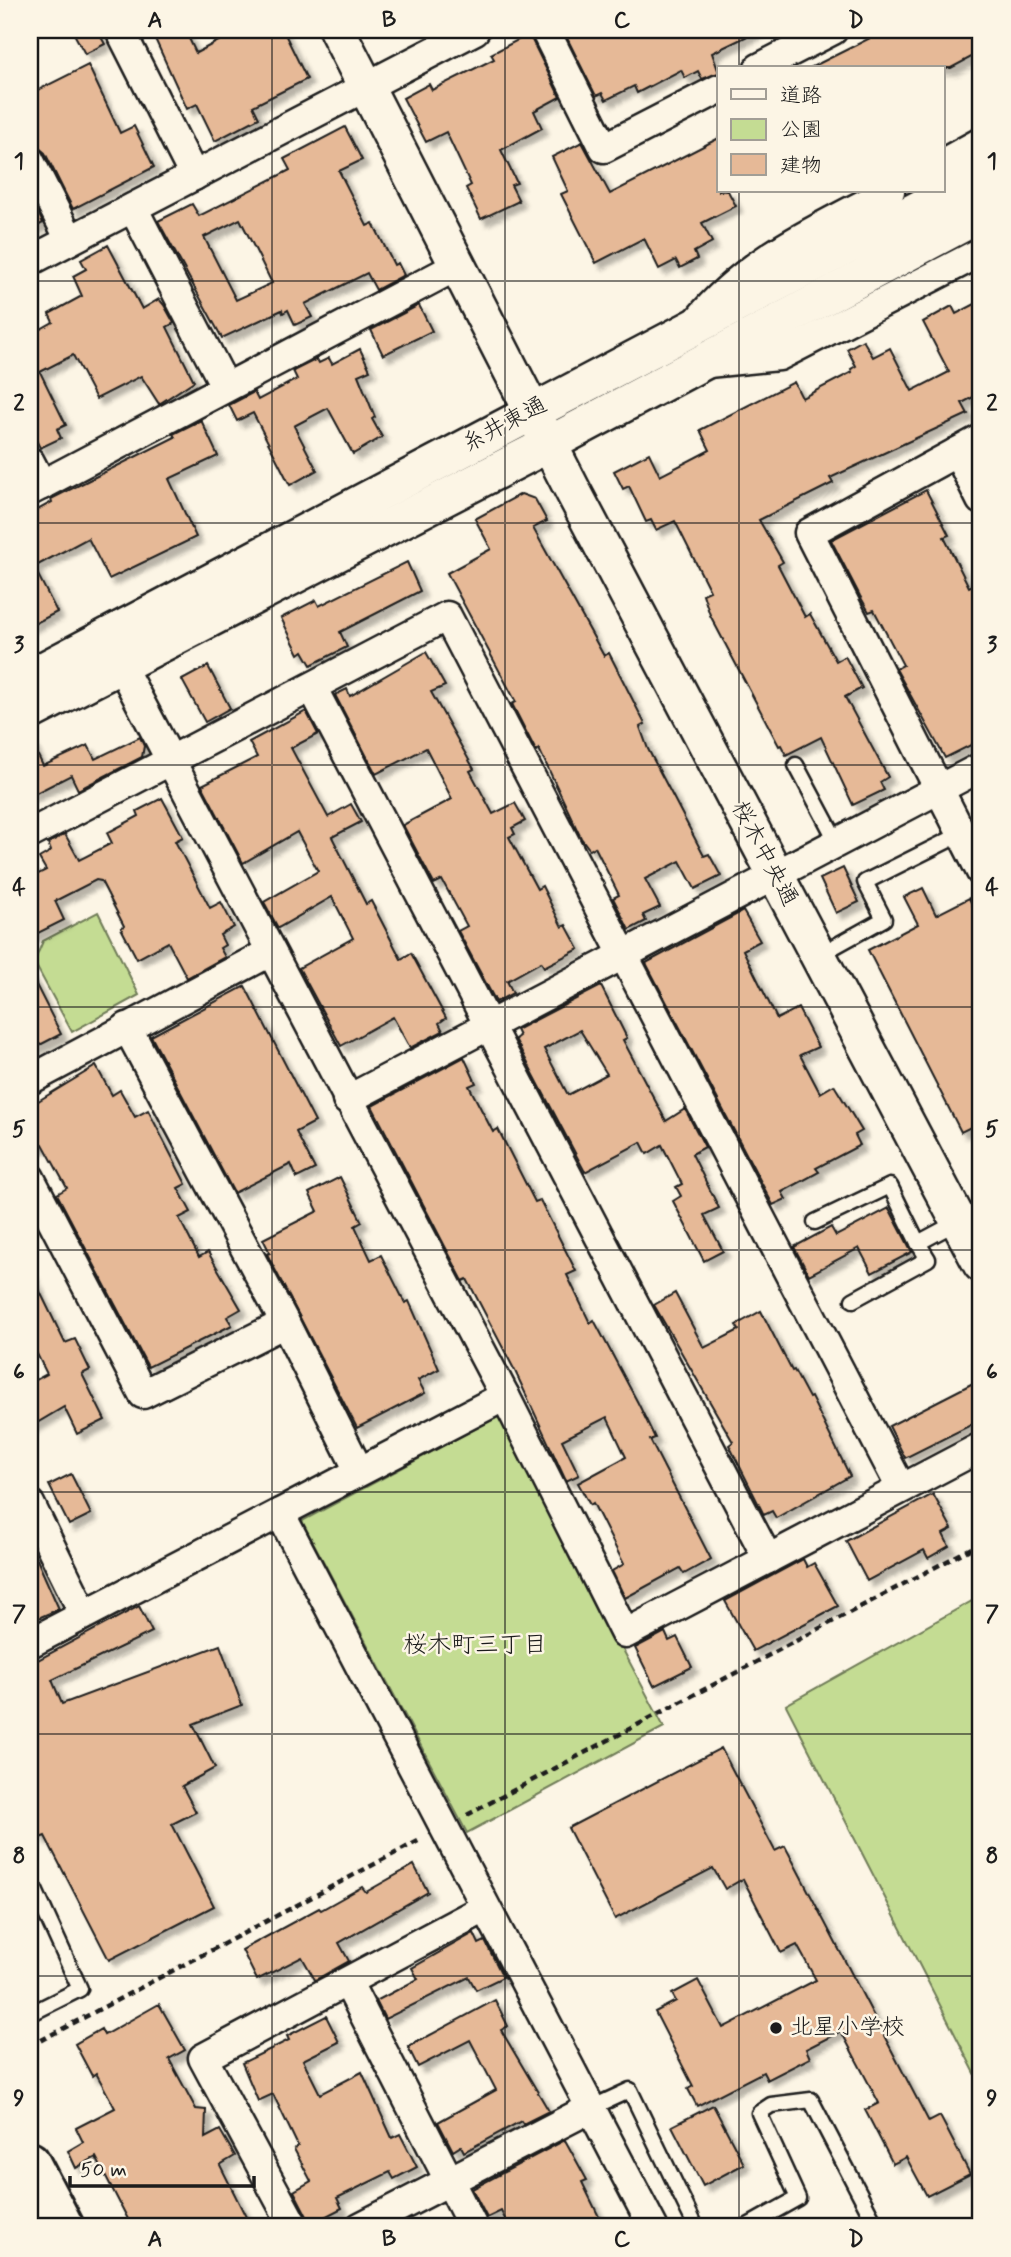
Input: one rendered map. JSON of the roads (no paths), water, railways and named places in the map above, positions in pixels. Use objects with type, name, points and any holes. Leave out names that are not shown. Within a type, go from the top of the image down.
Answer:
[{"type":"main road","points":[[30,2162],[64,2227]]},
{"type":"street","points":[[120,30],[194,176]]},
{"type":"street","name":"桜木中央通","points":[[337,30],[549,444],[981,1264]]},
{"type":"street","points":[[30,261],[475,30]]},
{"type":"street","points":[[545,30],[604,148],[717,90]]},
{"type":"street","points":[[763,66],[833,30]]},
{"type":"street","points":[[944,162],[981,142]]},
{"type":"street","points":[[30,161],[70,240]]},
{"type":"street","name":"糸井東通","points":[[30,712],[113,651],[532,411],[981,176]]},
{"type":"street","points":[[692,328],[718,295],[769,254],[888,192]]},
{"type":"street","points":[[133,208],[225,386]]},
{"type":"street","name":"糸井東通","points":[[30,677],[113,651],[549,444],[981,214]]},
{"type":"street","points":[[700,364],[779,356],[981,252]]},
{"type":"street","points":[[34,479],[225,386],[458,265]]},
{"type":"street","points":[[981,500],[969,445],[809,533],[981,872]]},
{"type":"street","points":[[30,834],[313,689],[447,616],[901,1488]]},
{"type":"street","points":[[113,651],[169,762],[505,1396],[625,1634],[981,1447]]},
{"type":"street","points":[[313,689],[768,1559]]},
{"type":"street","points":[[347,1100],[981,767]]},
{"type":"street","points":[[30,1080],[270,952]]},
{"type":"street","points":[[127,1027],[285,1323],[359,1471]]},
{"type":"street","points":[[30,1178],[143,1394],[285,1323]]},
{"type":"street","points":[[30,1643],[505,1396]]},
{"type":"street","points":[[30,1504],[85,1615]]},
{"type":"street","points":[[280,1513],[653,2227]]},
{"type":"street","points":[[294,2227],[203,2058],[485,1908]]},
{"type":"street","points":[[348,1983],[473,2227]]},
{"type":"street","points":[[360,2227],[591,2108]]},
{"type":"lane","points":[[796,765],[837,842]]},
{"type":"lane","points":[[818,956],[884,919],[865,882],[961,834]]},
{"type":"lane","points":[[816,1222],[891,1186],[928,1259],[853,1300]]},
{"type":"lane","points":[[918,1243],[959,1221]]},
{"type":"lane","points":[[30,1879],[80,1989],[30,2014]]},
{"type":"lane","points":[[591,2108],[630,2090],[696,2227]]},
{"type":"lane","points":[[746,2227],[798,2198],[759,2113],[771,2105],[811,2100],[877,2227]]},
{"type":"place","name":"北星小学校","points":[[776,2028]]},
{"type":"district","name":"桜木町三丁目","points":[[475,1645]]}]
